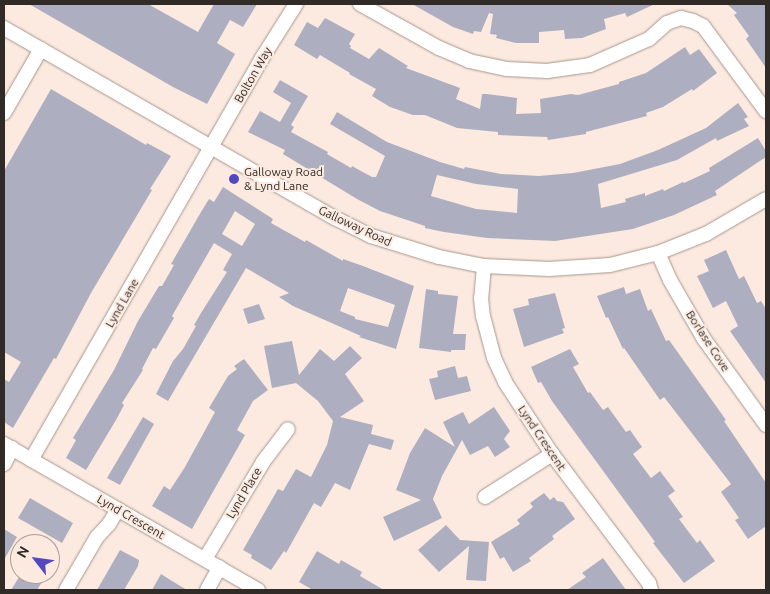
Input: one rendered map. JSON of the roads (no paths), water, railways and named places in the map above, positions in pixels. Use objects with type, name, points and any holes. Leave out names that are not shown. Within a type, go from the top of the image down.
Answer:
[{"type":"street","name":"Bolton Way","points":[[212,146],[296,4]]},
{"type":"street","points":[[360,4],[439,48],[469,61],[507,70],[547,71],[590,64],[649,39],[666,23],[681,18],[693,21],[703,26],[766,111]]},
{"type":"street","name":"Galloway Road","points":[[4,28],[125,99],[212,146],[299,198],[371,236],[408,249],[484,266],[574,268],[610,265],[658,253],[706,234],[766,200]]},
{"type":"street","points":[[4,113],[41,49]]},
{"type":"street","name":"Lynd Lane","points":[[32,460],[212,146]]},
{"type":"street","name":"Borlase Cove","points":[[658,253],[670,280],[704,339],[766,425]]},
{"type":"street","name":"Lynd Crescent","points":[[484,266],[481,298],[482,316],[494,358],[518,403],[552,454],[649,583],[651,590]]},
{"type":"street","name":"Lynd Place","points":[[205,559],[263,462],[288,429]]},
{"type":"street","points":[[4,464],[8,446]]},
{"type":"street","name":"Lynd Crescent","points":[[8,446],[258,590]]},
{"type":"street","points":[[485,497],[552,454]]},
{"type":"street","points":[[66,590],[97,537],[110,524],[118,509]]},
{"type":"street","points":[[207,590],[220,567]]},
{"type":"place","name":"Galloway Road & Lynd Lane","points":[[234,179]]}]
